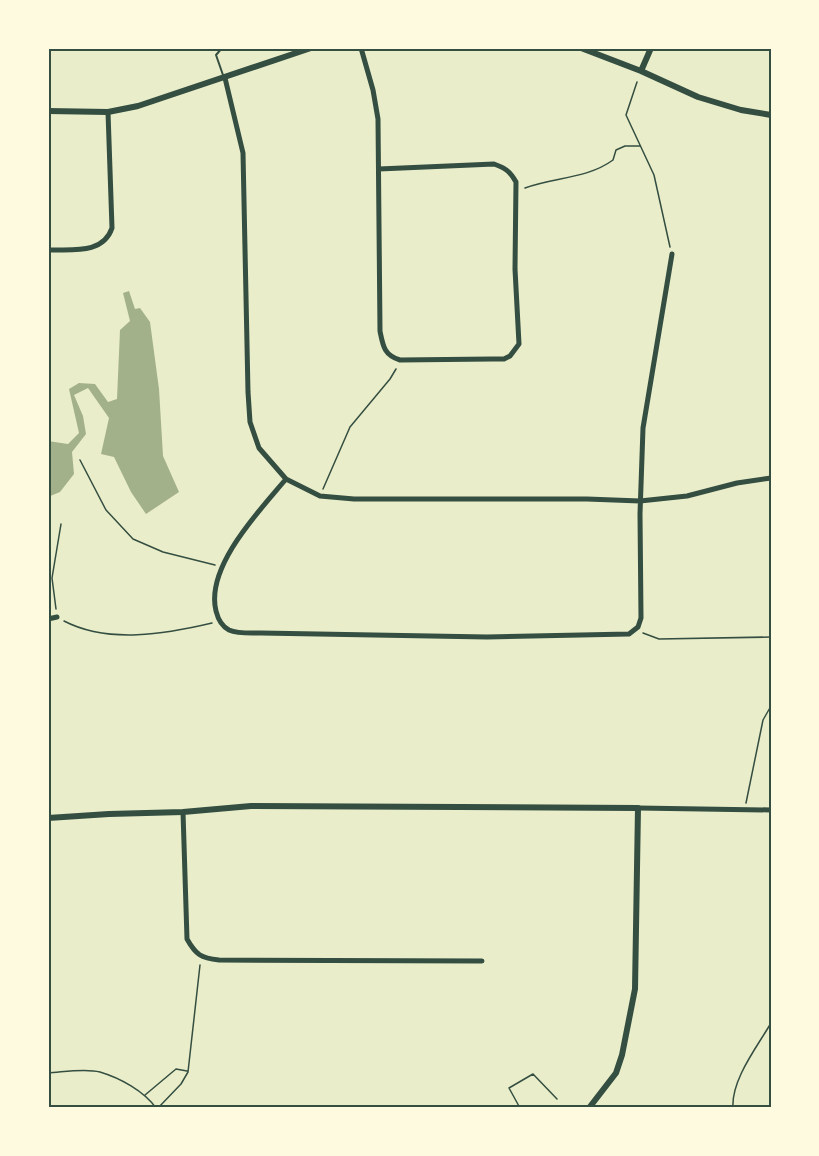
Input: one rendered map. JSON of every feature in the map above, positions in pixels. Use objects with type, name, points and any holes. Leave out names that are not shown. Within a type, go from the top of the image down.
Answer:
[{"type":"street","points":[[48,111],[108,112],[138,106],[311,48]]},
{"type":"street","points":[[361,48],[373,90],[378,119],[380,331],[383,346],[387,354],[400,360],[504,359],[510,356],[519,344],[515,269],[516,182],[512,174],[494,164],[379,169]]},
{"type":"street","points":[[581,48],[641,71],[698,97],[741,110],[771,115]]},
{"type":"street","points":[[641,71],[651,48]]},
{"type":"street","points":[[225,78],[243,153],[250,422],[259,448],[286,479],[321,496],[354,499],[640,501],[687,496],[737,483],[771,478]]},
{"type":"street","points":[[48,250],[90,249],[103,243],[109,237],[112,228],[108,112]]},
{"type":"street","points":[[286,479],[244,530],[222,567],[215,606],[219,622],[228,630],[487,637],[624,635],[634,630],[638,627],[642,612],[640,501],[643,428],[672,254]]},
{"type":"street","points":[[48,619],[57,617]]},
{"type":"street","points":[[48,818],[183,812],[251,806],[771,810]]},
{"type":"street","points":[[589,1108],[616,1073],[622,1055],[635,989],[638,808]]},
{"type":"street","points":[[183,812],[187,939],[193,950],[201,956],[219,960],[482,961]]},
{"type":"lane","points":[[222,48],[216,55],[225,78]]},
{"type":"path","points":[[637,82],[626,115],[654,175],[672,254]]},
{"type":"path","points":[[516,192],[536,184],[590,174],[613,160],[616,150],[625,146],[640,146]]},
{"type":"path","points":[[321,496],[350,427],[390,379],[400,360]]},
{"type":"path","points":[[80,460],[105,510],[133,539],[163,552],[222,567]]},
{"type":"path","points":[[61,524],[52,578],[57,617],[76,627],[104,633],[142,634],[194,628],[219,622]]},
{"type":"path","points":[[634,630],[659,639],[771,637]]},
{"type":"path","points":[[745,810],[763,720],[771,706]]},
{"type":"path","points":[[48,1073],[99,1072],[125,1082],[157,1108],[181,1083],[188,1072],[201,956]]},
{"type":"path","points":[[733,1108],[732,1098],[736,1083],[771,1023]]},
{"type":"path","points":[[145,1096],[177,1069],[188,1072]]},
{"type":"path","points":[[520,1108],[509,1088],[533,1074],[557,1099]]},
{"type":"shaded area","points":[[129,291],[135,309],[140,308],[150,322],[159,389],[163,456],[179,492],[146,514],[131,492],[114,457],[101,454],[109,418],[88,388],[74,395],[83,416],[86,434],[72,452],[74,474],[60,492],[48,497],[48,441],[68,444],[79,433],[69,389],[79,383],[95,384],[108,402],[117,399],[120,330],[130,321],[123,293]]}]
